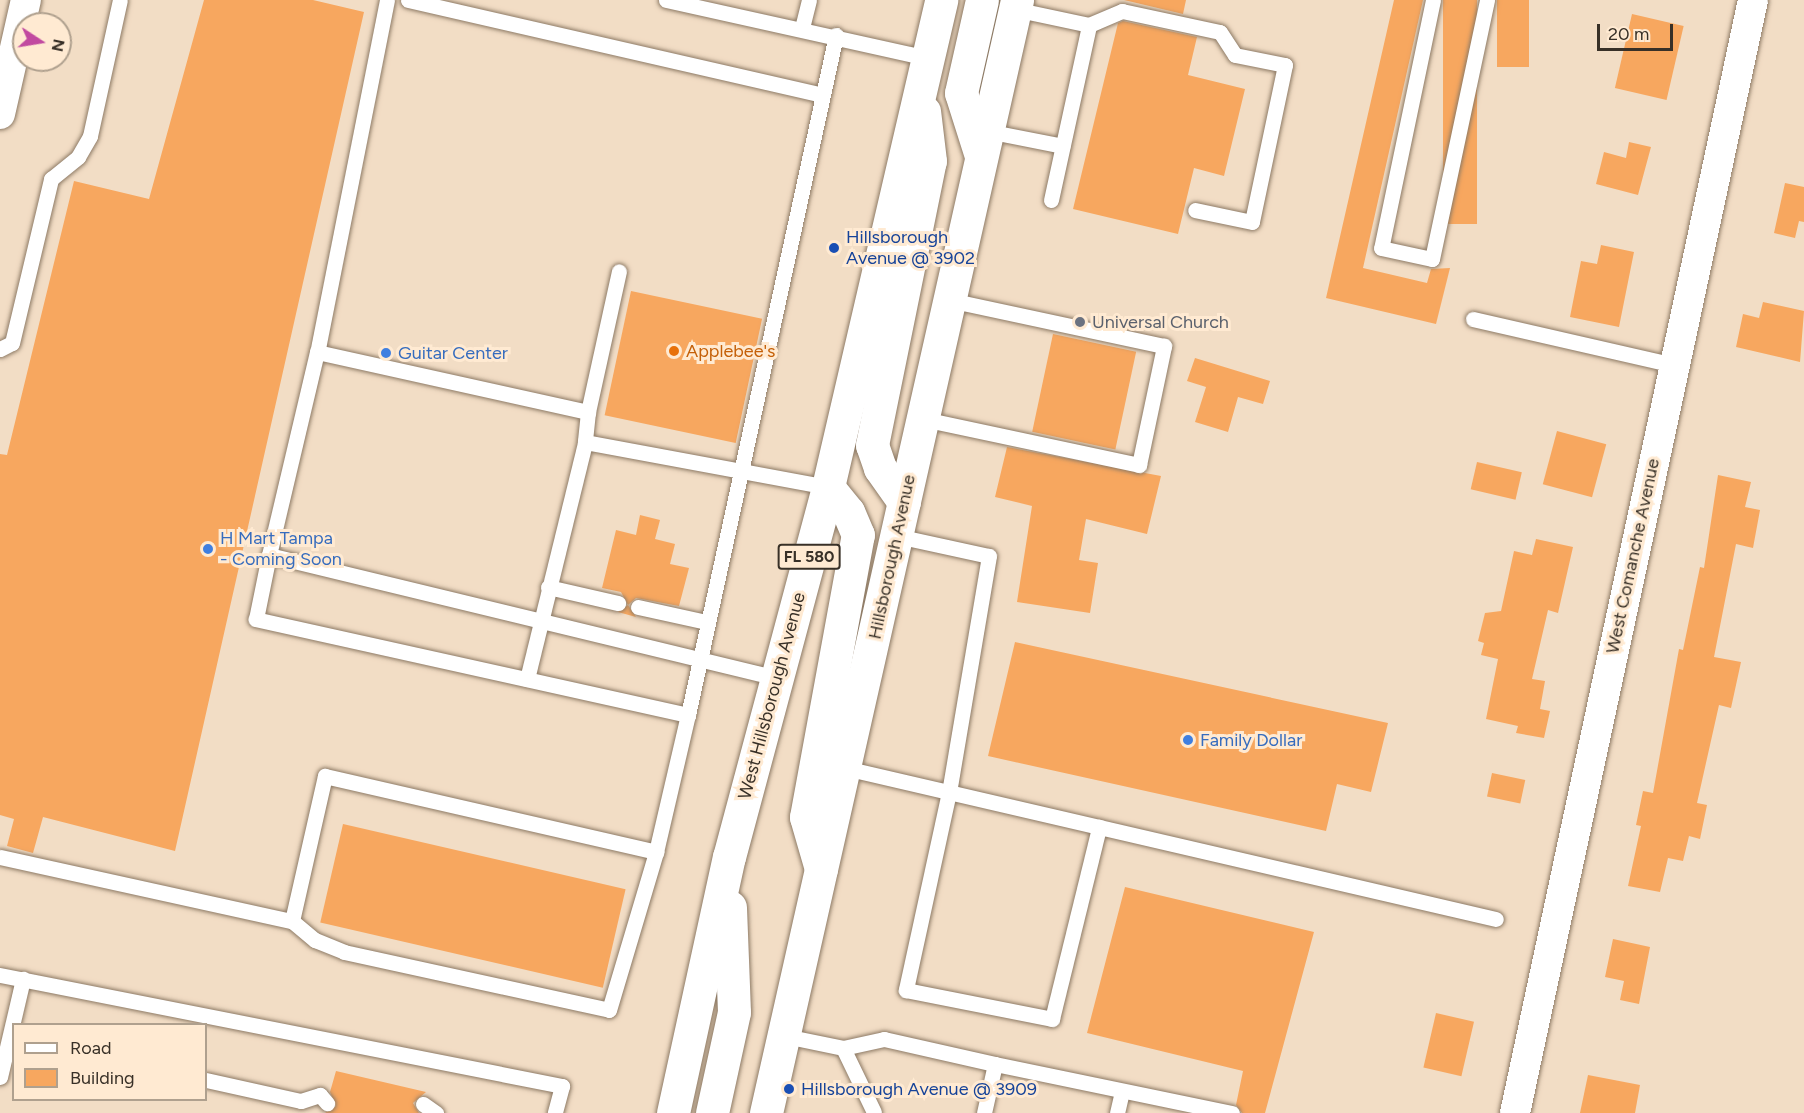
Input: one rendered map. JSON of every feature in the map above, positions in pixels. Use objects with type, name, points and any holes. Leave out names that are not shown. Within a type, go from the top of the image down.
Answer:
[{"type":"main road","name":"West Hillsborough Avenue","points":[[673,1113],[729,857],[828,487],[941,0]]},
{"type":"main road","points":[[982,0],[961,93],[984,144]]},
{"type":"main road","name":"Hillsborough Avenue","points":[[766,1113],[823,874],[1016,5]]},
{"type":"main road","points":[[904,502],[880,468],[873,445],[930,161],[925,73]]},
{"type":"main road","points":[[823,874],[806,817],[858,535],[849,512],[828,487]]},
{"type":"main road","points":[[712,1113],[734,1012],[729,857]]},
{"type":"street","points":[[0,114],[26,0]]},
{"type":"street","name":"West Comanche Avenue","points":[[1515,1113],[1753,0]]},
{"type":"lane","points":[[0,349],[12,344],[51,179],[78,157],[90,136],[120,0]]},
{"type":"lane","points":[[387,0],[317,352],[256,619],[688,715]]},
{"type":"lane","points":[[408,0],[822,94]]},
{"type":"lane","points":[[666,0],[836,35],[925,73]]},
{"type":"lane","points":[[802,28],[809,0]]},
{"type":"lane","points":[[1433,0],[1381,248],[1432,259],[1487,0]]},
{"type":"lane","points":[[1016,5],[1089,25],[1122,11],[1220,32],[1234,55],[1285,65],[1252,222],[1195,210]]},
{"type":"lane","points":[[1051,200],[1089,25]]},
{"type":"lane","points":[[0,857],[292,921],[315,940],[344,952],[609,1010],[656,852],[688,715],[738,472],[836,35]]},
{"type":"lane","points":[[984,144],[1063,146]]},
{"type":"lane","points":[[527,679],[585,442],[588,412],[619,271]]},
{"type":"lane","points":[[923,419],[1139,465],[1164,346],[949,300]]},
{"type":"lane","points":[[1473,319],[1674,365]]},
{"type":"lane","points":[[317,352],[588,412]]},
{"type":"lane","points":[[585,442],[828,487]]},
{"type":"lane","points":[[897,536],[989,556],[949,792],[906,990],[1052,1019],[1099,827]]},
{"type":"lane","points":[[269,555],[777,678]]},
{"type":"lane","points":[[548,587],[618,603]]},
{"type":"lane","points":[[638,607],[706,622]]},
{"type":"lane","points":[[845,768],[1496,919]]},
{"type":"lane","points":[[292,921],[325,776],[656,852]]},
{"type":"lane","points":[[0,975],[185,1018],[561,1086],[555,1113]]},
{"type":"lane","points":[[13,1023],[23,979]]},
{"type":"lane","points":[[0,1077],[12,1026]]},
{"type":"lane","points":[[785,1036],[843,1048],[884,1039],[1193,1110],[1232,1113]]},
{"type":"lane","points":[[843,1048],[876,1113]]},
{"type":"lane","points":[[984,1113],[995,1064]]},
{"type":"lane","points":[[207,1080],[301,1101],[326,1095]]},
{"type":"lane","points":[[1117,1113],[1122,1092]]},
{"type":"building","points":[[204,0],[313,0],[364,12],[175,851],[43,817],[33,853],[7,846],[14,819],[0,815],[0,454],[7,455],[74,181],[149,199]]},
{"type":"building","points":[[1124,0],[1186,0],[1183,14]]},
{"type":"building","points":[[1394,0],[1423,0],[1363,268],[1427,283],[1431,269],[1450,268],[1436,324],[1326,298]]},
{"type":"building","points":[[1443,0],[1477,0],[1477,224],[1443,224]]},
{"type":"building","points":[[1497,0],[1529,0],[1529,67],[1497,67]]},
{"type":"building","points":[[1632,14],[1684,26],[1667,100],[1615,88]]},
{"type":"building","points":[[1123,21],[1197,37],[1188,75],[1245,89],[1224,176],[1194,168],[1178,234],[1073,209],[1118,23]]},
{"type":"building","points":[[1629,142],[1651,147],[1638,195],[1596,184],[1604,152],[1626,158]]},
{"type":"building","points":[[1785,183],[1804,187],[1804,222],[1799,221],[1795,238],[1774,233]]},
{"type":"building","points":[[1601,245],[1634,252],[1619,327],[1570,317],[1581,261],[1597,264]]},
{"type":"building","points":[[631,291],[762,319],[736,443],[605,415]]},
{"type":"building","points":[[1763,302],[1804,311],[1800,362],[1736,347],[1743,314],[1759,318]]},
{"type":"building","points":[[1053,334],[1136,352],[1115,449],[1032,432]]},
{"type":"building","points":[[1195,358],[1270,381],[1263,404],[1238,397],[1228,432],[1195,422],[1206,387],[1187,381]]},
{"type":"building","points":[[1557,431],[1606,444],[1592,497],[1543,484]]},
{"type":"building","points":[[1007,447],[1161,476],[1147,534],[1086,519],[1079,560],[1098,563],[1090,613],[1017,602],[1032,506],[995,497]]},
{"type":"building","points":[[1477,462],[1522,472],[1516,500],[1471,489]]},
{"type":"building","points":[[1718,475],[1751,482],[1745,507],[1760,510],[1753,548],[1736,544],[1714,657],[1741,662],[1731,708],[1719,705],[1697,803],[1707,805],[1700,839],[1689,836],[1683,861],[1668,858],[1660,892],[1628,886],[1641,826],[1636,825],[1643,791],[1653,793],[1679,649],[1683,650],[1700,567],[1704,568]]},
{"type":"building","points":[[640,515],[660,520],[655,539],[675,544],[670,564],[689,568],[679,606],[636,598],[628,605],[621,592],[602,588],[616,530],[636,535]]},
{"type":"building","points":[[1536,539],[1573,547],[1558,613],[1548,610],[1532,679],[1545,681],[1540,709],[1550,711],[1544,738],[1516,733],[1518,726],[1486,719],[1498,659],[1481,655],[1484,643],[1478,641],[1485,613],[1501,611],[1514,551],[1532,555]]},
{"type":"building","points":[[628,605],[636,617],[618,612]]},
{"type":"building","name":"Family Dollar","points":[[1015,642],[1388,723],[1371,792],[1337,784],[1326,831],[988,756]]},
{"type":"building","points":[[1492,773],[1525,780],[1520,804],[1487,796]]},
{"type":"building","points":[[343,824],[626,889],[603,988],[320,922]]},
{"type":"building","points":[[1125,887],[1314,932],[1265,1113],[1242,1113],[1236,1105],[1243,1071],[1087,1033]]},
{"type":"building","points":[[1613,939],[1650,947],[1639,1004],[1620,1000],[1624,981],[1605,977]]},
{"type":"building","points":[[1436,1013],[1474,1022],[1461,1076],[1423,1068]]},
{"type":"building","points":[[336,1071],[426,1092],[413,1103],[419,1113],[325,1113],[336,1106],[330,1092]]},
{"type":"building","points":[[1588,1075],[1640,1085],[1635,1113],[1580,1113]]},
{"type":"place","name":"Hillsborough Avenue @ 3902","points":[[834,248]]},
{"type":"place","name":"Universal Church","points":[[1080,322]]},
{"type":"place","name":"Applebee's","points":[[674,351]]},
{"type":"place","name":"Guitar Center","points":[[386,353]]},
{"type":"place","name":"H Mart Tampa - Coming Soon","points":[[208,549]]},
{"type":"place","name":"Family Dollar","points":[[1188,740]]},
{"type":"place","name":"Hillsborough Avenue @ 3909","points":[[789,1089]]}]
